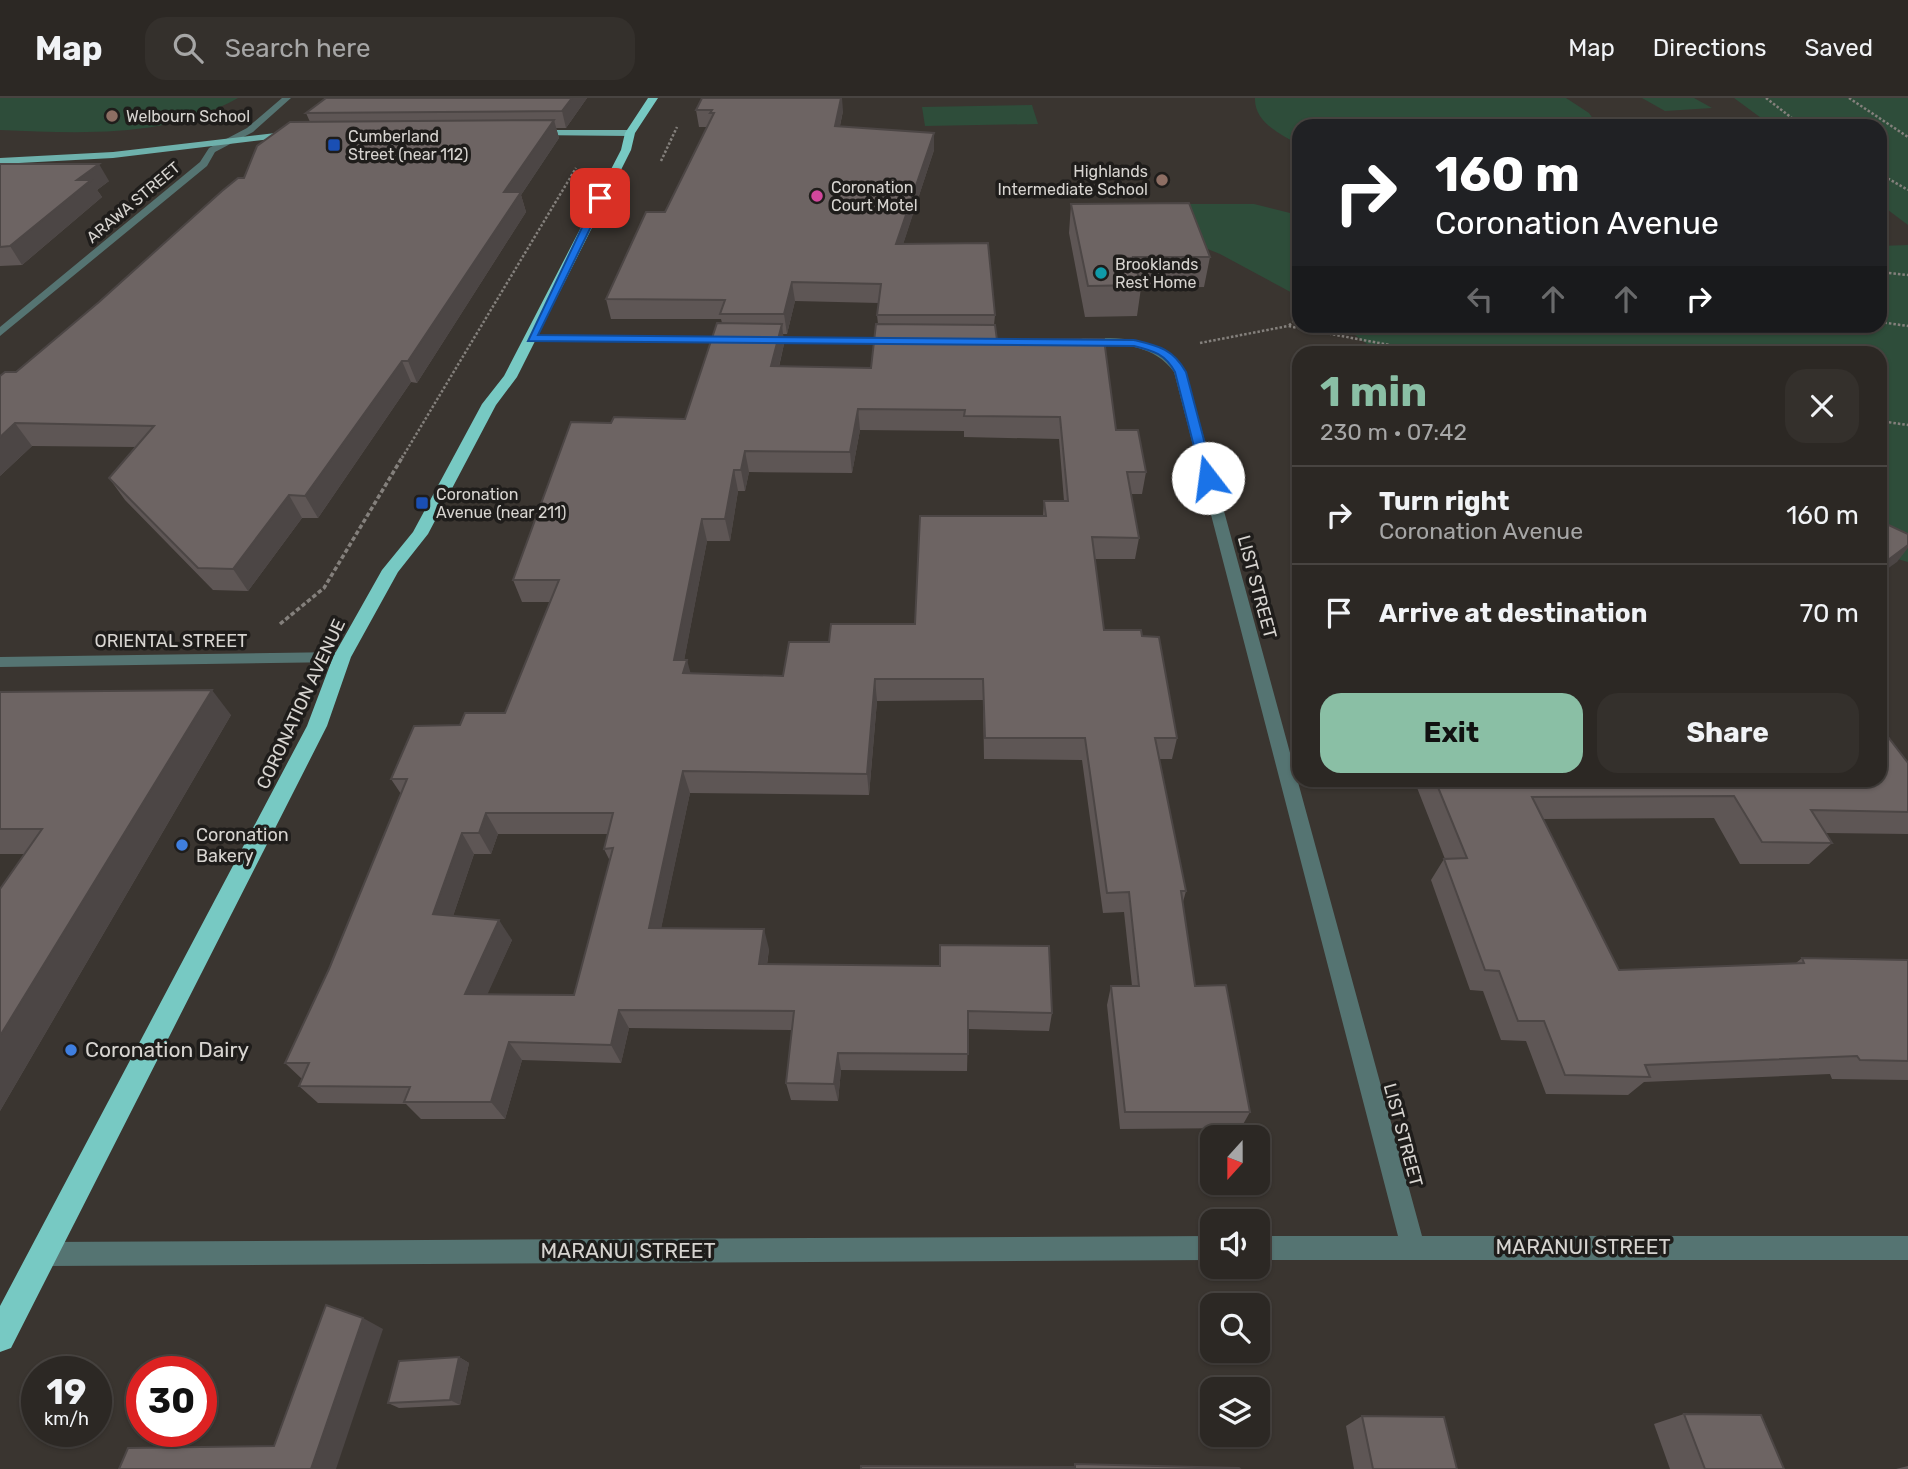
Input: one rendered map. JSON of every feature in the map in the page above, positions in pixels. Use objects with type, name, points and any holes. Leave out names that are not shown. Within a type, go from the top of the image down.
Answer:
[{"type":"highway","name":"CORONATION AVENUE","points":[[0,1337],[317,726],[342,657],[391,570],[420,534],[489,404],[510,377],[626,150],[630,133],[653,98]]},
{"type":"main road","points":[[526,133],[630,133]]},
{"type":"main road","points":[[0,161],[69,159],[299,134]]},
{"type":"street","name":"ARAWA STREET","points":[[0,333],[204,164],[212,150],[250,131],[287,98]]},
{"type":"street","points":[[531,338],[911,340]]},
{"type":"street","points":[[1063,341],[1134,343],[1161,350]]},
{"type":"street","name":"LIST STREET","points":[[1161,350],[1172,358],[1180,372],[1413,1247]]},
{"type":"street","name":"ORIENTAL STREET","points":[[0,662],[342,657]]},
{"type":"street","name":"MARANUI STREET","points":[[44,1254],[1200,1248]]},
{"type":"street","name":"MARANUI STREET","points":[[1270,1248],[1908,1248]]},
{"type":"path","points":[[1766,98],[1792,119]]},
{"type":"path","points":[[1849,98],[1881,119]]},
{"type":"path","points":[[1887,123],[1908,137]]},
{"type":"path","points":[[282,621],[288,613],[314,598],[324,588],[577,166]]},
{"type":"path","points":[[1887,178],[1908,190]]},
{"type":"path","points":[[1887,273],[1908,275]]},
{"type":"path","points":[[1288,326],[1292,323]]},
{"type":"path","points":[[1887,323],[1908,326]]},
{"type":"path","points":[[1161,350],[1292,327]]},
{"type":"path","points":[[1326,333],[1395,346]]},
{"type":"path","points":[[1887,422],[1908,425]]},
{"type":"green space","name":"Welbourn School","points":[[0,98],[238,98],[182,121],[152,127],[60,132],[0,130]]},
{"type":"green space","points":[[1255,98],[1566,98],[1589,113],[1593,119],[1292,119],[1292,140],[1269,126],[1256,106]]},
{"type":"green space","points":[[1642,98],[1694,98],[1712,108],[1665,111]]},
{"type":"green space","points":[[1734,98],[1908,98],[1908,225],[1887,209],[1887,119],[1762,119]]},
{"type":"green space","points":[[1032,105],[1038,124],[925,126],[922,107]]},
{"type":"green space","points":[[1096,204],[1254,204],[1292,214],[1292,293],[1220,254]]},
{"type":"green space","points":[[1908,245],[1908,562],[1887,556],[1887,346],[1370,346],[1352,333],[1887,333],[1887,246]]},
{"type":"building","points":[[326,98],[572,98],[562,111],[306,113]]},
{"type":"building","points":[[702,98],[841,98],[835,126],[934,133],[896,244],[988,243],[995,315],[877,315],[881,284],[792,282],[784,314],[720,314],[725,300],[606,299],[646,212],[665,212],[714,113],[710,113],[712,110],[696,110]]},
{"type":"building","points":[[554,120],[504,192],[521,192],[408,361],[402,361],[305,496],[289,495],[233,569],[198,568],[109,478],[154,426],[15,423],[0,437],[0,376],[5,372],[16,372],[99,302],[222,191],[238,178],[244,178],[257,146],[290,122]]},
{"type":"building","points":[[0,164],[99,164],[77,180],[91,180],[10,246],[0,247]]},
{"type":"building","points":[[1189,203],[1210,257],[1133,257],[1141,285],[1088,286],[1071,204]]},
{"type":"building","points":[[717,323],[782,324],[771,366],[871,368],[876,324],[995,325],[997,340],[1104,339],[1116,430],[1138,430],[1146,472],[1127,472],[1139,538],[1092,537],[1104,630],[1141,630],[1142,636],[1159,637],[1177,738],[1155,738],[1186,891],[1181,891],[1195,986],[1226,985],[1250,1112],[1125,1112],[1111,986],[1139,986],[1129,892],[1107,893],[1085,738],[985,738],[983,679],[875,679],[867,774],[683,771],[649,928],[764,929],[759,964],[940,966],[940,945],[1049,946],[1052,1013],[968,1011],[968,1054],[838,1053],[834,1084],[786,1083],[794,1011],[619,1010],[611,1045],[509,1042],[491,1102],[404,1102],[410,1087],[299,1086],[309,1063],[285,1063],[329,969],[407,779],[391,779],[414,726],[460,725],[465,713],[505,713],[559,580],[513,580],[571,422],[611,423],[614,417],[685,419]],"holes":[[[858,409],[965,410],[964,416],[1060,417],[1068,501],[1044,501],[1046,516],[920,516],[915,624],[831,624],[829,642],[789,642],[783,676],[683,673],[687,660],[674,660],[702,519],[725,519],[734,470],[741,470],[745,451],[850,452]],[[486,813],[613,813],[604,849],[613,848],[574,995],[465,994],[499,920],[433,914],[462,833],[479,833]]]},
{"type":"building","points":[[1887,524],[1908,534],[1908,545],[1887,561]]},
{"type":"building","points":[[212,690],[0,1036],[0,889],[42,829],[0,829],[0,692]]},
{"type":"building","points":[[1888,737],[1908,763],[1908,812],[1811,810],[1832,843],[1762,842],[1734,796],[1532,797],[1619,970],[1804,963],[1802,958],[1908,960],[1908,1061],[1860,1060],[1857,1056],[1645,1065],[1650,1077],[1565,1075],[1544,1021],[1518,1021],[1499,971],[1485,970],[1444,859],[1467,858],[1438,787],[1887,787]]},
{"type":"building","points":[[326,1305],[363,1318],[311,1469],[119,1469],[128,1448],[274,1446]]},
{"type":"building","points":[[459,1357],[450,1400],[388,1403],[399,1361]]},
{"type":"building","points":[[1684,1414],[1761,1415],[1784,1469],[1705,1469]]},
{"type":"building","points":[[1362,1416],[1444,1417],[1457,1469],[1373,1469]]},
{"type":"building","points":[[1075,1464],[1240,1469],[861,1469],[861,1466],[1075,1467]]},
{"type":"place","name":"Welbourn School","points":[[112,116]]},
{"type":"place","name":"Cumberland Street (near 112)","points":[[334,145]]},
{"type":"place","name":"Highlands Intermediate School","points":[[1162,180]]},
{"type":"place","name":"Coronation Court Motel","points":[[817,196]]},
{"type":"place","name":"Brooklands Rest Home","points":[[1101,273]]},
{"type":"place","name":"Coronation Avenue (near 211)","points":[[422,503]]},
{"type":"place","name":"Coronation Bakery","points":[[182,845]]},
{"type":"place","name":"Coronation Dairy","points":[[71,1050]]},
{"type":"route","points":[[600,198],[531,338],[1134,343],[1161,350],[1172,358],[1180,372],[1208,478]]}]
